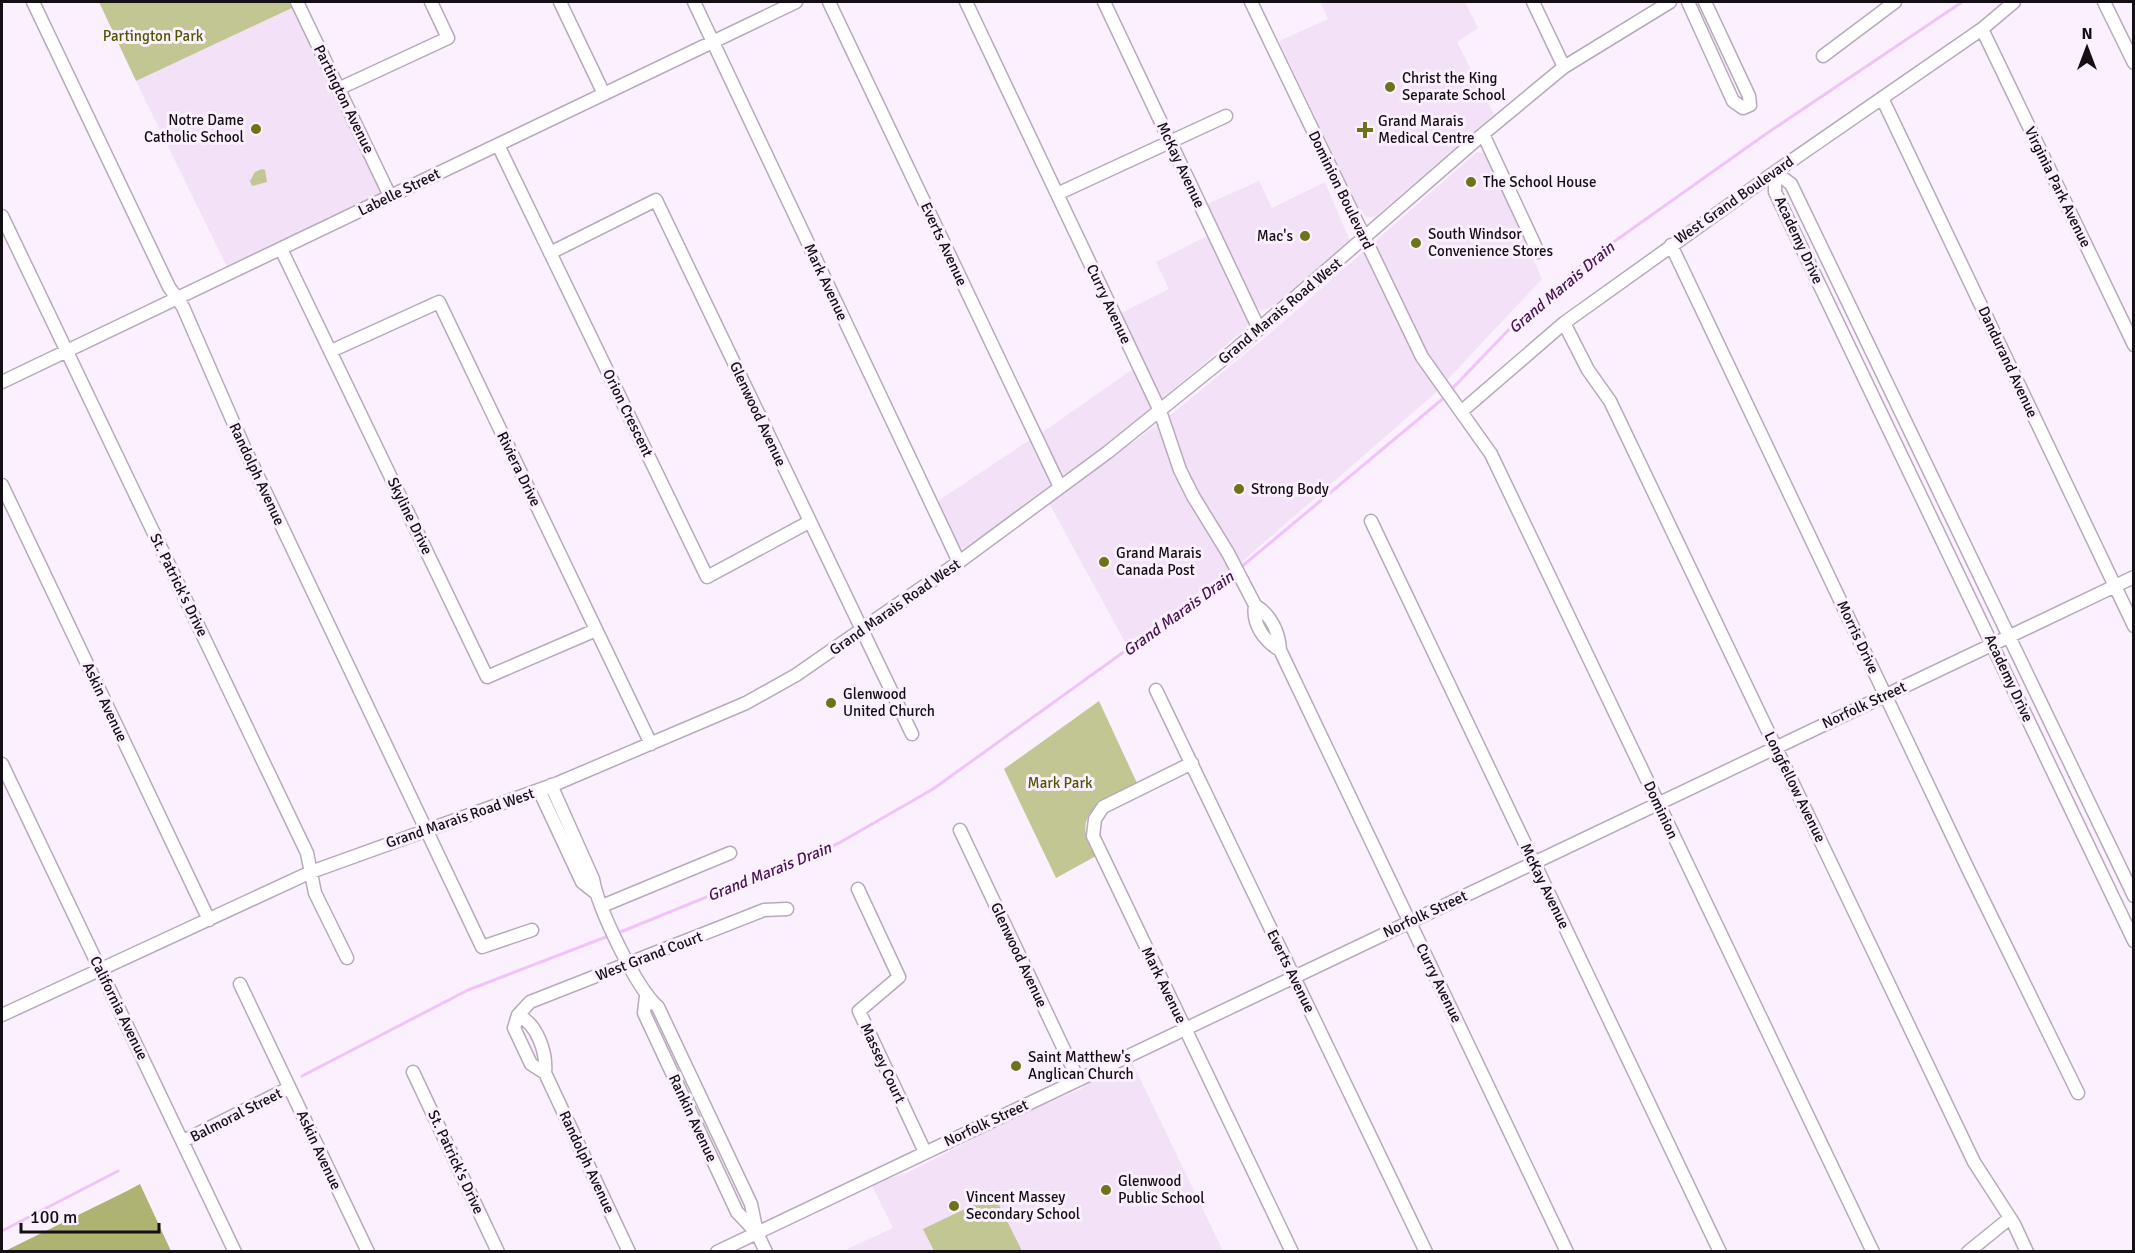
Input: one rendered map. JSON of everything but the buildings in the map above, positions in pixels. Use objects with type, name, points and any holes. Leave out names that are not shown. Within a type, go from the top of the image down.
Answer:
[{"type":"street","name":"Randolph Avenue","points":[[33,2],[164,276],[177,298],[244,447],[482,947],[532,930]]},
{"type":"street","name":"Partington Avenue","points":[[297,2],[390,196]]},
{"type":"street","points":[[338,89],[448,38],[431,2]]},
{"type":"street","points":[[560,2],[604,94]]},
{"type":"street","name":"Mark Avenue","points":[[694,2],[959,562]]},
{"type":"street","name":"Labelle Street","points":[[2,382],[796,2]]},
{"type":"street","name":"Everts Avenue","points":[[829,2],[1060,487]]},
{"type":"street","name":"Curry Avenue","points":[[966,2],[1160,411],[1180,470],[1255,605],[1263,610],[1273,624],[1279,638],[1280,650],[1567,1251]]},
{"type":"street","name":"McKay Avenue","points":[[1104,2],[1259,329]]},
{"type":"street","name":"Dominion Boulevard","points":[[1251,2],[1412,337],[1436,376]]},
{"type":"street","points":[[1533,2],[1564,67]]},
{"type":"street","name":"Grand Marais Road West","points":[[2,1015],[311,872],[545,787],[746,703],[778,686],[862,631],[959,562],[1160,411],[1564,67],[1670,2]]},
{"type":"street","points":[[1688,2],[1733,101],[1743,108],[1750,105],[1749,96],[1705,2]]},
{"type":"street","points":[[1823,56],[1895,2]]},
{"type":"street","name":"West Grand Boulevard","points":[[1462,411],[1564,323],[1774,172],[1982,30],[2014,2]]},
{"type":"street","points":[[2104,2],[2133,63]]},
{"type":"street","name":"Virginia Park Avenue","points":[[1982,30],[2133,345]]},
{"type":"street","name":"Dandurand Avenue","points":[[1882,98],[2133,627]]},
{"type":"street","points":[[1057,194],[1226,116]]},
{"type":"street","points":[[1483,134],[1538,252]]},
{"type":"street","name":"Orion Crescent","points":[[498,145],[707,577],[809,522]]},
{"type":"street","name":"Academy Drive","points":[[1774,172],[1791,184],[2133,896]]},
{"type":"street","name":"Academy Drive","points":[[1774,172],[1775,192],[1993,643],[2133,941]]},
{"type":"street","name":"Glenwood Avenue","points":[[550,253],[656,200],[912,734]]},
{"type":"street","name":"St. Patrick's Drive","points":[[2,216],[307,854],[315,893],[347,958]]},
{"type":"street","name":"Morris Drive","points":[[1671,245],[2078,1093]]},
{"type":"street","name":"Skyline Drive","points":[[281,249],[487,677],[596,630]]},
{"type":"street","name":"Riviera Drive","points":[[331,351],[439,302],[651,744]]},
{"type":"street","name":"Longfellow Avenue","points":[[1564,323],[1588,370],[1610,401],[1974,1162],[2010,1218],[2027,1251]]},
{"type":"street","name":"Dominion","points":[[1436,376],[1491,454],[1873,1251]]},
{"type":"street","name":"Askin Avenue","points":[[2,485],[209,920]]},
{"type":"street","name":"McKay Avenue","points":[[1371,521],[1720,1251]]},
{"type":"street","name":"Norfolk Street","points":[[717,1251],[2133,577]]},
{"type":"street","name":"Everts Avenue","points":[[1156,690],[1426,1251]]},
{"type":"street","name":"Mark Avenue","points":[[1192,763],[1103,807],[1095,819],[1093,836],[1292,1251]]},
{"type":"street","name":"California Avenue","points":[[2,764],[235,1251]]},
{"type":"street","name":"Rankin Avenue","points":[[545,787],[582,882],[596,893],[646,996],[658,1007],[751,1204],[757,1233],[766,1251]]},
{"type":"street","name":"Glenwood Avenue","points":[[960,830],[1078,1079]]},
{"type":"street","points":[[604,910],[730,853]]},
{"type":"street","name":"Massey Court","points":[[858,890],[899,977],[859,1011],[925,1152]]},
{"type":"street","name":"West Grand Court","points":[[518,1015],[530,1002],[628,960],[764,910],[787,909]]},
{"type":"street","name":"Askin Avenue","points":[[240,984],[368,1251]]},
{"type":"street","name":"Randolph Avenue","points":[[518,1015],[514,1028],[531,1064],[545,1073],[629,1251]]},
{"type":"street","name":"St. Patrick's Drive","points":[[413,1072],[498,1251]]},
{"type":"street","name":"Balmoral Street","points":[[183,1141],[290,1088]]},
{"type":"street","points":[[1968,1251],[2010,1218]]},
{"type":"shaded area","name":"Christ the King Separate School","points":[[1320,2],[1465,2],[1478,28],[1457,42],[1494,114],[1375,217],[1367,217],[1358,208],[1279,41],[1328,19]]},
{"type":"shaded area","name":"Notre Dame Catholic School","points":[[294,7],[380,188],[380,194],[228,269],[136,81]]},
{"type":"shaded area","points":[[1477,152],[1487,154],[1542,279],[1433,395],[1228,574],[1126,644],[1049,503],[1173,413],[1274,330]]},
{"type":"shaded area","points":[[1259,181],[1272,208],[1325,182],[1350,241],[1270,308],[1261,310],[1253,304],[1205,205]]},
{"type":"shaded area","points":[[1209,235],[1246,312],[1248,324],[1244,330],[1076,471],[1063,475],[1055,468],[1040,434],[1133,369],[1109,319],[1169,289],[1156,262]]},
{"type":"shaded area","points":[[1031,439],[1055,485],[970,546],[963,548],[956,542],[938,501]]},
{"type":"shaded area","name":"Glenwood Public School","points":[[1131,1060],[1223,1251],[848,1252],[847,1249],[893,1228],[871,1184],[907,1173],[964,1144],[989,1128],[1081,1089],[1093,1078]]},
{"type":"green space","name":"Partington Park","points":[[99,2],[292,2],[294,7],[136,81]]},
{"type":"green space","points":[[265,170],[267,182],[252,186],[250,181],[255,172]]},
{"type":"green space","name":"Mark Park","points":[[1099,701],[1137,783],[1102,801],[1094,808],[1086,824],[1086,834],[1096,856],[1056,878],[1004,769]]},
{"type":"green space","points":[[140,1184],[171,1251],[5,1251],[127,1191]]},
{"type":"green space","points":[[994,1195],[1022,1251],[934,1251],[923,1229]]},
{"type":"waterway","name":"Grand Marais Drain","points":[[1449,392],[1519,319],[1584,263],[1763,136],[1962,2]]},
{"type":"waterway","name":"Grand Marais Drain","points":[[1240,568],[1445,397]]},
{"type":"waterway","name":"Grand Marais Drain","points":[[618,933],[839,843],[933,789],[1235,572]]},
{"type":"waterway","name":"Grand Marais Drain","points":[[302,1076],[468,990],[611,935]]},
{"type":"waterway","name":"Grand Marais Drain","points":[[2,1231],[118,1171]]},
{"type":"place","name":"Christ the King Separate School","points":[[1390,87]]},
{"type":"place","name":"Notre Dame Catholic School","points":[[256,129]]},
{"type":"place","name":"Grand Marais Medical Centre","points":[[1365,130]]},
{"type":"place","name":"The School House","points":[[1471,182]]},
{"type":"place","name":"Mac's","points":[[1305,236]]},
{"type":"place","name":"South Windsor Convenience Stores","points":[[1416,243]]},
{"type":"place","name":"Strong Body","points":[[1239,489]]},
{"type":"place","name":"Grand Marais Canada Post","points":[[1104,562]]},
{"type":"place","name":"Glenwood United Church","points":[[831,703]]},
{"type":"place","name":"Saint Matthew's Anglican Church","points":[[1016,1066]]},
{"type":"place","name":"Glenwood Public School","points":[[1106,1190]]},
{"type":"place","name":"Vincent Massey Secondary School","points":[[954,1206]]}]
